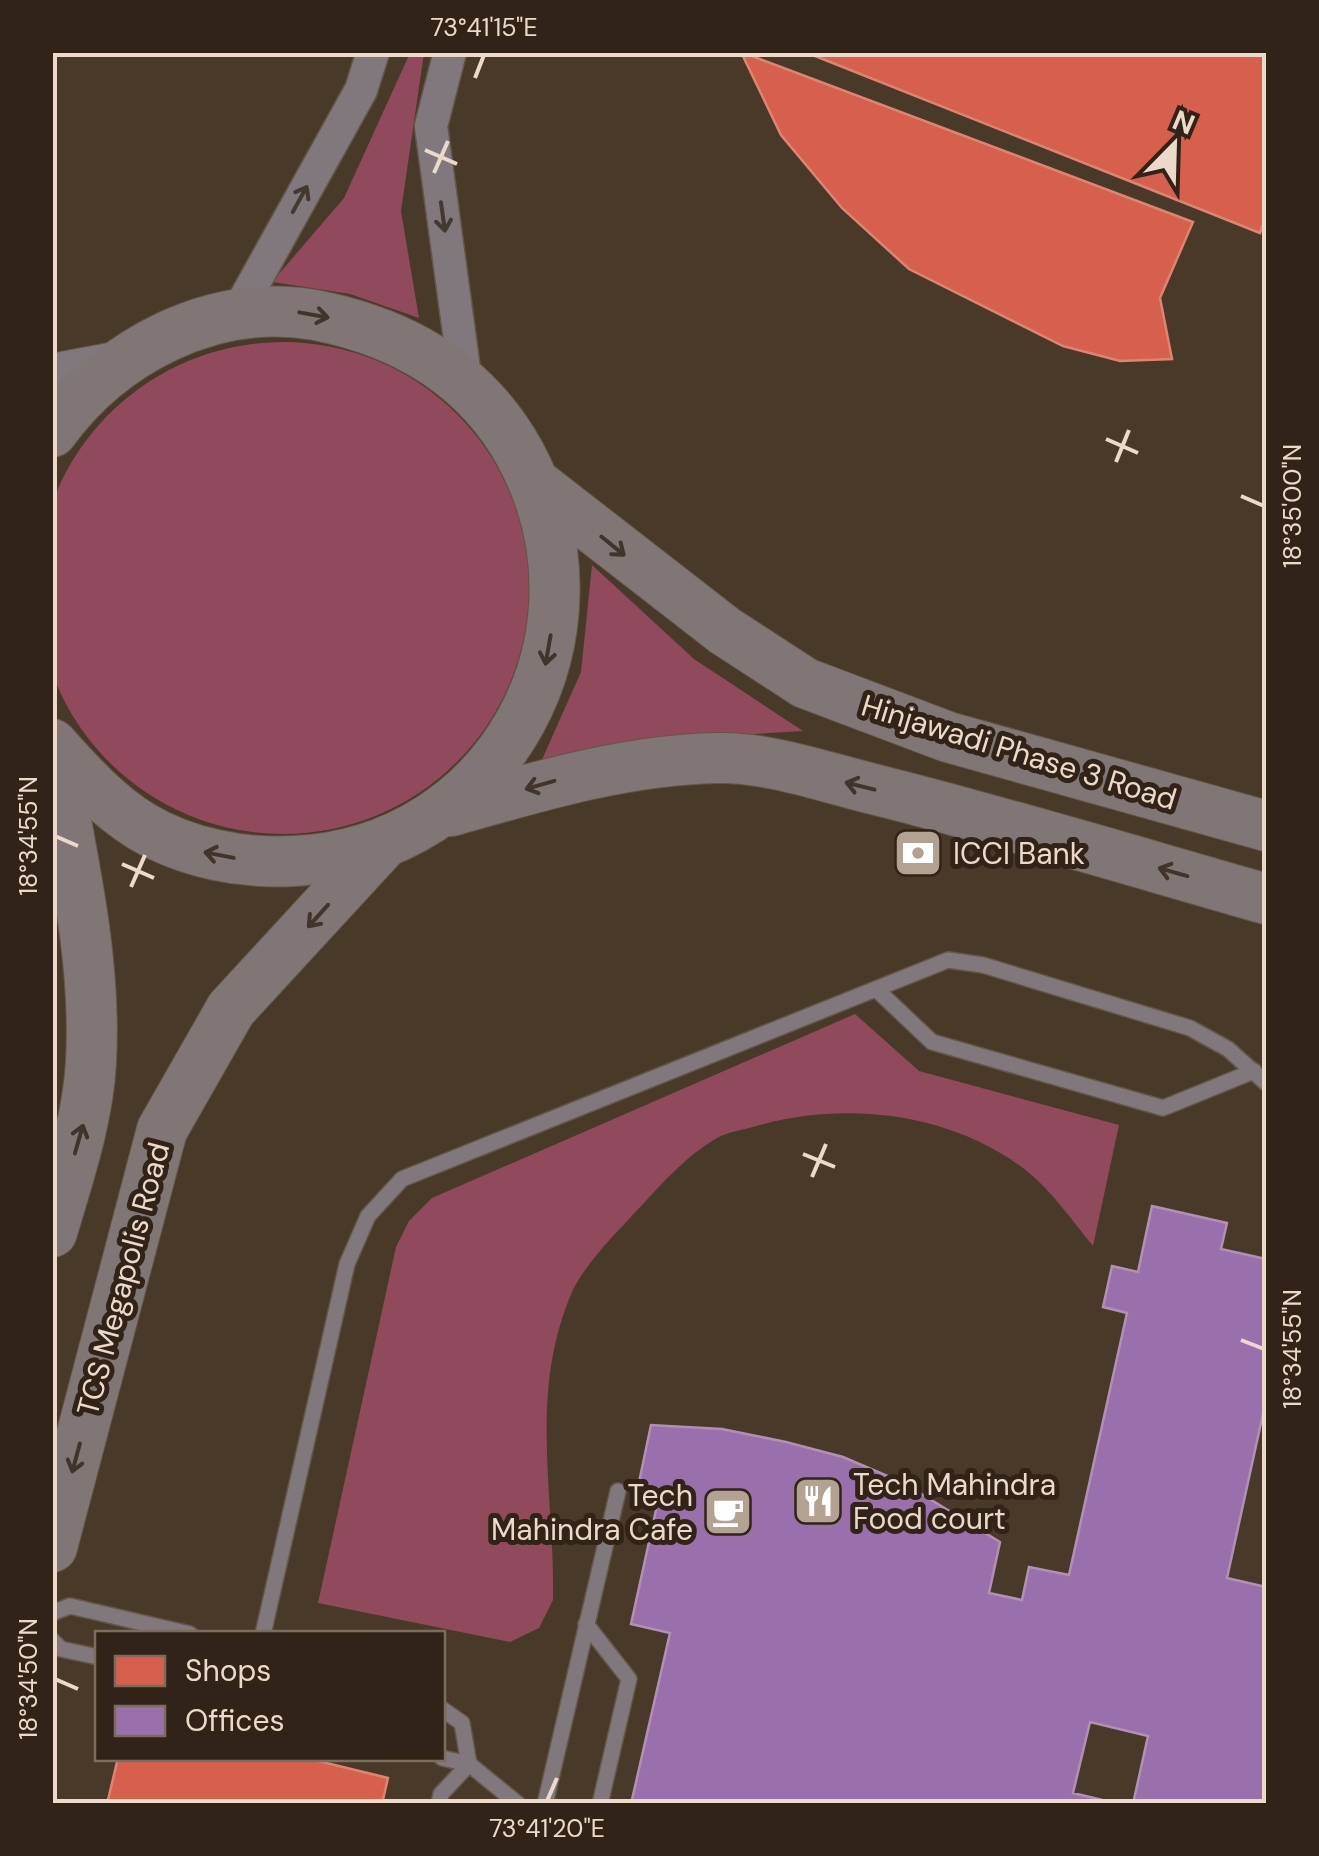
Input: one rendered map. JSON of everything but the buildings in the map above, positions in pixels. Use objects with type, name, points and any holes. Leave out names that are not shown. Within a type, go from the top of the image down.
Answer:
[{"type":"main road","points":[[52,432],[75,401],[121,361],[176,331],[236,315],[298,312],[359,324],[416,348],[466,384],[507,431],[537,486],[553,545],[556,606],[545,668],[521,724],[485,774],[438,814],[383,844],[324,860],[262,863],[201,852],[143,827],[93,791],[52,745]]},
{"type":"main road","name":"Hinjawadi Phase 3 Road","points":[[537,486],[724,631],[805,683],[948,737],[1266,826]]},
{"type":"main road","points":[[52,745],[86,926],[92,990],[91,1064],[84,1119],[52,1232]]},
{"type":"main road","points":[[438,814],[556,781],[642,763],[722,758],[790,768],[935,804],[1266,899]]},
{"type":"main road","name":"TCS Megapolis Road","points":[[52,1548],[162,1130],[231,1010],[383,844]]},
{"type":"street","points":[[236,315],[361,90],[372,52]]},
{"type":"street","points":[[450,52],[431,126],[466,384]]},
{"type":"street","points":[[52,374],[121,361]]},
{"type":"lane","points":[[264,1631],[347,1264],[368,1216],[402,1179],[948,960],[983,965],[1190,1028],[1228,1049],[1266,1083]]},
{"type":"lane","points":[[876,989],[932,1042],[1164,1108],[1254,1071]]},
{"type":"lane","points":[[545,1804],[618,1491]]},
{"type":"lane","points":[[52,1613],[70,1606],[177,1631]]},
{"type":"lane","points":[[586,1624],[629,1679],[600,1804]]},
{"type":"lane","points":[[52,1640],[61,1649],[95,1656]]},
{"type":"lane","points":[[445,1710],[462,1724],[469,1764]]},
{"type":"lane","points":[[445,1759],[469,1764],[518,1804]]},
{"type":"lane","points":[[437,1800],[469,1764]]},
{"type":"shaded area","points":[[410,53],[424,53],[401,211],[419,318],[350,294],[272,282],[344,198]]},
{"type":"shaded area","points":[[283,342],[331,347],[377,361],[420,384],[457,414],[487,451],[510,494],[524,540],[529,588],[524,636],[510,682],[487,725],[457,762],[420,792],[377,815],[331,829],[283,834],[235,829],[189,815],[146,792],[109,762],[79,725],[56,682],[42,636],[37,588],[42,540],[56,494],[79,451],[109,414],[146,384],[189,361],[235,347]]},
{"type":"shaded area","points":[[592,565],[694,659],[803,731],[674,739],[540,764],[581,672]]},
{"type":"shaded area","points":[[855,1014],[919,1071],[1119,1125],[1093,1246],[1054,1197],[1028,1172],[966,1136],[932,1124],[896,1117],[824,1114],[721,1136],[659,1186],[594,1258],[572,1292],[559,1330],[547,1406],[553,1600],[539,1628],[510,1642],[318,1603],[396,1247],[409,1221],[432,1198]]},
{"type":"place","name":"ICCI Bank","points":[[918,853]]},
{"type":"place","name":"Tech Mahindra Food court","points":[[818,1501]]},
{"type":"place","name":"Tech Mahindra Cafe","points":[[728,1512]]}]
